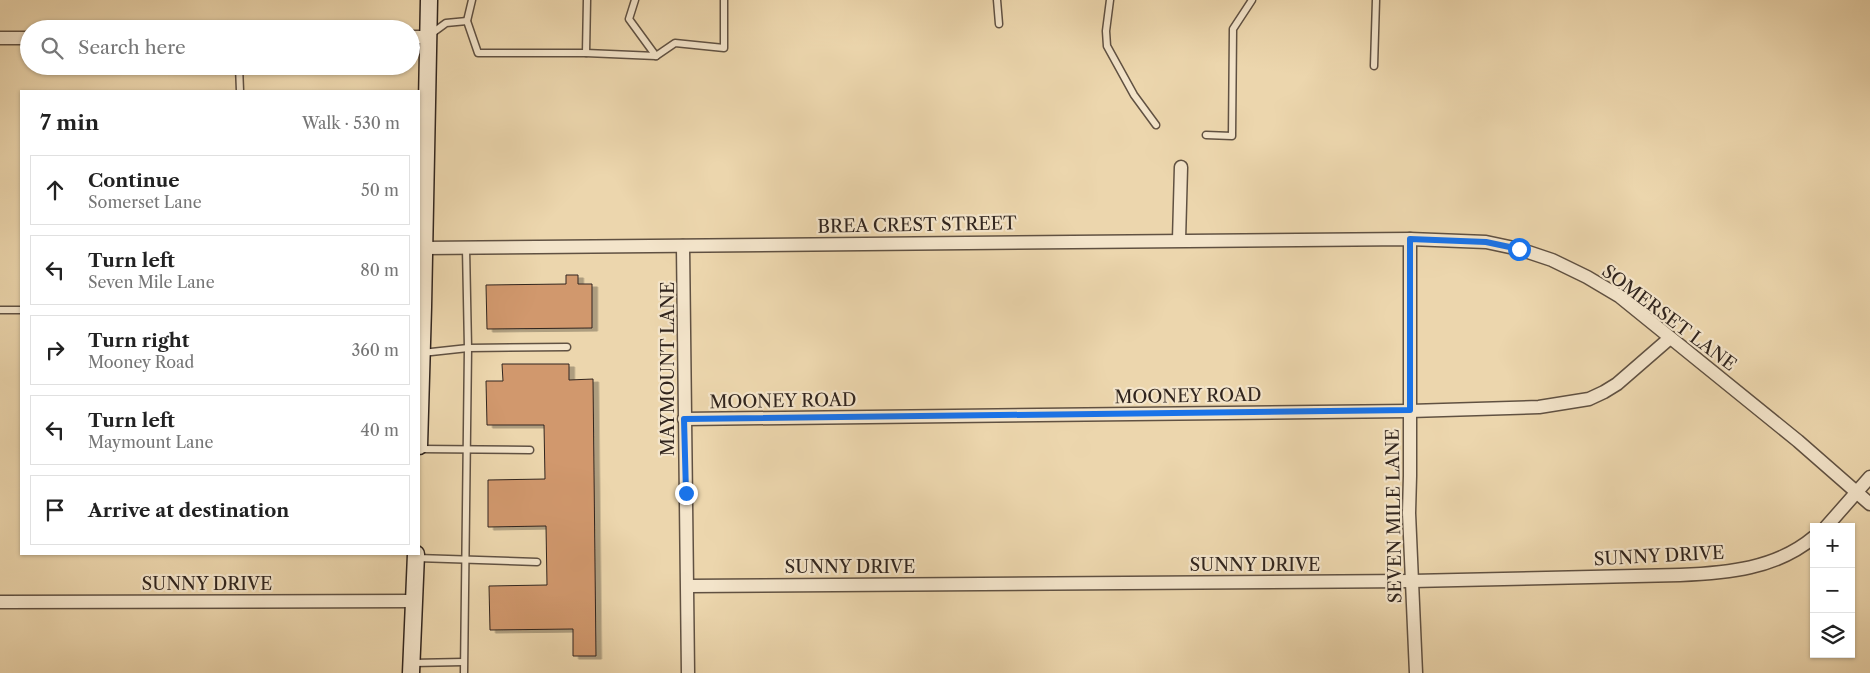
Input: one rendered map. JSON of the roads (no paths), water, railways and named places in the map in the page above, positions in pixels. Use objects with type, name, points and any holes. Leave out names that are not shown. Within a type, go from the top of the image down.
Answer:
[{"type":"main road","points":[[420,33],[429,0]]},
{"type":"main road","points":[[420,75],[424,248],[420,374]]},
{"type":"main road","points":[[412,668],[416,556]]},
{"type":"street","points":[[0,38],[20,38]]},
{"type":"street","points":[[1179,240],[1181,167]]},
{"type":"street","name":"BREA CREST STREET","points":[[424,248],[1410,239]]},
{"type":"street","name":"SOMERSET LANE","points":[[1410,239],[1486,242],[1519,249],[1552,260],[1587,276],[1619,296],[1798,441],[1870,504]]},
{"type":"street","name":"SEVEN MILE LANE","points":[[1410,239],[1409,513],[1416,673]]},
{"type":"street","name":"MAYMOUNT LANE","points":[[683,246],[684,419],[689,586],[688,673]]},
{"type":"street","name":"MOONEY ROAD","points":[[684,419],[1539,407],[1589,399],[1617,384],[1670,338]]},
{"type":"street","points":[[1830,523],[1870,477]]},
{"type":"street","name":"SUNNY DRIVE","points":[[689,586],[1412,581],[1716,573],[1751,568],[1782,557],[1810,540]]},
{"type":"street","name":"SUNNY DRIVE","points":[[0,602],[414,601]]},
{"type":"lane","points":[[472,0],[467,21],[478,53],[586,53],[656,56],[675,43],[724,48],[724,0]]},
{"type":"lane","points":[[586,53],[587,0]]},
{"type":"lane","points":[[635,0],[629,19],[656,56]]},
{"type":"lane","points":[[997,0],[998,24]]},
{"type":"lane","points":[[1110,0],[1106,31],[1107,46],[1134,95],[1156,125]]},
{"type":"lane","points":[[1206,135],[1232,136],[1233,29],[1252,0]]},
{"type":"lane","points":[[1374,66],[1376,0]]},
{"type":"lane","points":[[420,36],[446,22],[467,21]]},
{"type":"lane","points":[[239,75],[240,90]]},
{"type":"lane","points":[[464,673],[468,348],[466,248]]},
{"type":"lane","points":[[0,310],[20,310]]},
{"type":"lane","points":[[421,344],[468,348],[567,347]]},
{"type":"lane","points":[[420,448],[530,450]]},
{"type":"lane","points":[[416,556],[465,560],[537,562]]},
{"type":"lane","points":[[412,668],[463,662]]}]
